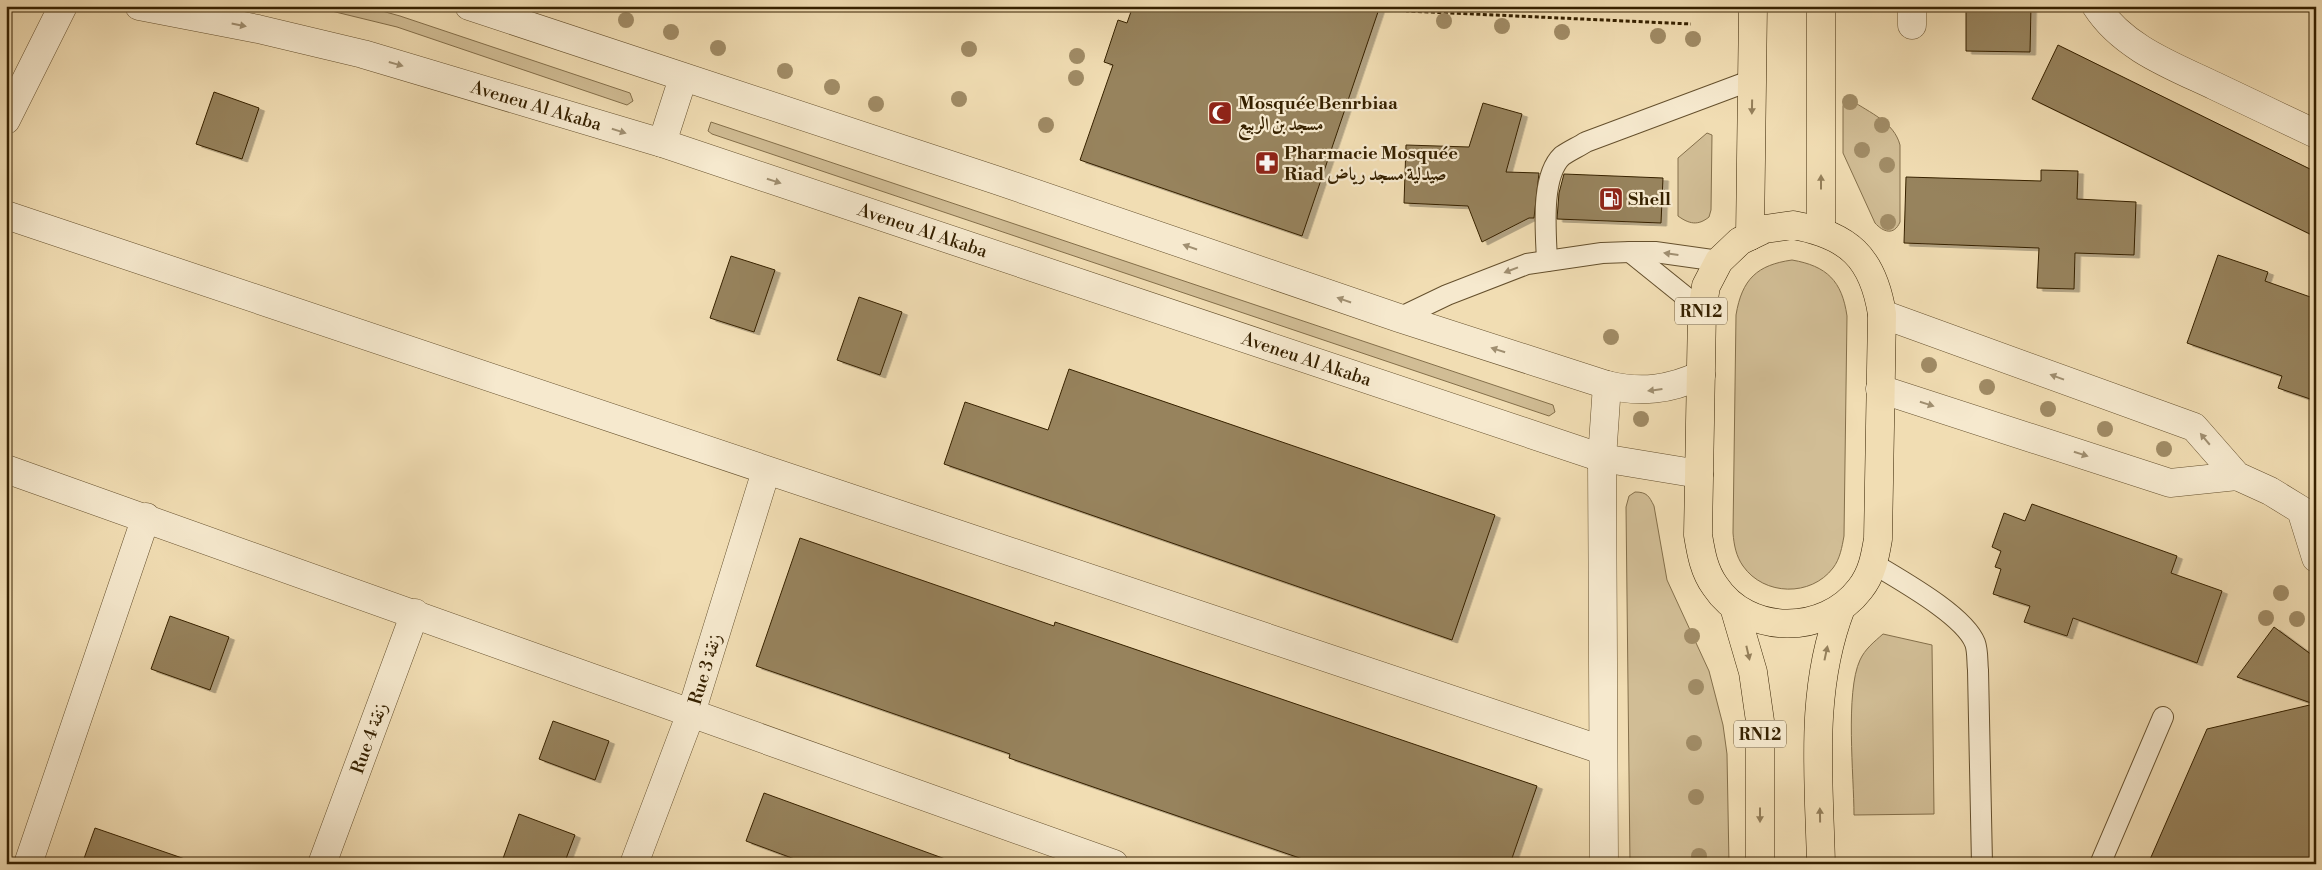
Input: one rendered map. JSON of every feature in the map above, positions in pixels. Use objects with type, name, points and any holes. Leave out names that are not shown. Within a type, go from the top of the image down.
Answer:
[{"type":"main road","points":[[1750,236],[1754,6]]},
{"type":"main road","points":[[1821,6],[1821,230]]},
{"type":"main road","name":"RN12","points":[[1793,226],[1821,230],[1846,243],[1865,264],[1878,289],[1882,314],[1878,539],[1874,564],[1861,588],[1841,608],[1815,621],[1787,624],[1759,620],[1734,606],[1715,586],[1702,561],[1698,535],[1702,310],[1706,286],[1719,261],[1740,241],[1765,229],[1793,226]]},
{"type":"main road","name":"RN12","points":[[1734,606],[1753,672],[1760,720],[1760,864]]},
{"type":"main road","name":"RN12","points":[[1821,864],[1818,720],[1823,669],[1829,638],[1841,608]]},
{"type":"street","points":[[6,120],[63,6]]},
{"type":"street","name":"Aveneu Al Akaba","points":[[139,6],[258,29],[363,54],[662,144],[1602,458],[1699,474]]},
{"type":"street","points":[[469,6],[508,12],[683,78],[996,180],[1398,318],[1606,385],[1626,390],[1646,391],[1674,386],[1700,375]]},
{"type":"street","points":[[2096,6],[2110,24],[2127,40],[2142,49],[2316,134]]},
{"type":"street","points":[[662,144],[683,78]]},
{"type":"street","points":[[6,215],[766,472],[1602,750]]},
{"type":"street","points":[[1882,314],[2194,427],[2237,476],[2308,508],[2316,558]]},
{"type":"street","points":[[1604,864],[1602,458],[1606,385]]},
{"type":"street","points":[[1880,389],[2170,483],[2237,476]]},
{"type":"street","points":[[6,468],[1114,864]]},
{"type":"street","name":"Rue 3 زنقة","points":[[634,864],[691,713],[766,472]]},
{"type":"street","points":[[28,864],[146,517]]},
{"type":"street","name":"Rue 4 زنقة","points":[[322,864],[415,613]]},
{"type":"lane","points":[[1547,261],[1546,197],[1553,171],[1562,157],[1586,142],[1752,80]]},
{"type":"lane","points":[[1398,318],[1447,295],[1527,264],[1602,252],[1655,252],[1719,261]]},
{"type":"lane","points":[[1630,252],[1702,310]]},
{"type":"lane","points":[[1874,564],[1919,592],[1962,624],[1975,643],[1978,670],[1982,864]]},
{"type":"lane","points":[[2102,864],[2101,862],[2163,717]]},
{"type":"path","points":[[1400,6],[1407,11],[1691,24]]},
{"type":"shaded area","points":[[311,6],[364,6],[400,16],[630,93],[633,101],[627,105],[397,27]]},
{"type":"shaded area","points":[[1851,100],[1887,124],[1897,137],[1900,145],[1900,222],[1892,231],[1881,229],[1875,223],[1843,153],[1843,106],[1845,101]]},
{"type":"shaded area","points":[[711,122],[1553,405],[1555,412],[1549,416],[712,134],[708,131]]},
{"type":"shaded area","points":[[1707,133],[1712,135],[1711,210],[1709,217],[1701,222],[1694,223],[1678,216],[1678,158]]},
{"type":"shaded area","points":[[1792,260],[1815,266],[1831,277],[1841,293],[1847,316],[1844,536],[1839,557],[1833,568],[1824,577],[1813,584],[1788,589],[1763,583],[1752,576],[1739,558],[1733,533],[1736,315],[1742,292],[1753,276],[1769,266]]},
{"type":"shaded area","points":[[1635,492],[1647,495],[1654,506],[1667,580],[1709,671],[1723,725],[1727,754],[1729,864],[1630,864],[1626,507],[1629,496]]},
{"type":"shaded area","points":[[1883,634],[1932,645],[1934,814],[1854,815],[1851,735],[1855,674],[1864,652]]},
{"type":"building","name":"Mosquée Benrbiaa مسجد بن الربيع","points":[[1133,6],[1380,6],[1302,236],[1080,160],[1113,65],[1104,62],[1118,20],[1127,23]]},
{"type":"building","points":[[1966,6],[2031,6],[2030,52],[1966,51]]},
{"type":"building","points":[[2058,45],[2316,172],[2316,237],[2032,99]]},
{"type":"building","points":[[214,92],[259,108],[242,159],[196,144]]},
{"type":"building","points":[[1483,103],[1522,114],[1506,172],[1539,173],[1534,218],[1529,218],[1482,242],[1468,206],[1404,203],[1406,145],[1469,147]]},
{"type":"building","points":[[2041,170],[2078,171],[2077,199],[2136,202],[2134,255],[2075,253],[2074,289],[2037,288],[2039,248],[1904,243],[1906,177],[2041,181]]},
{"type":"building","name":"Shell","points":[[1564,174],[1663,178],[1661,223],[1557,219],[1559,193]]},
{"type":"building","points":[[2218,255],[2268,272],[2265,281],[2316,299],[2316,401],[2278,388],[2282,376],[2187,343]]},
{"type":"building","points":[[731,256],[775,270],[754,332],[710,318]]},
{"type":"building","points":[[859,297],[902,312],[880,375],[837,360]]},
{"type":"building","points":[[1069,369],[1495,515],[1452,640],[944,464],[965,402],[1048,430]]},
{"type":"building","points":[[2032,504],[2177,556],[2171,573],[2222,591],[2197,663],[2073,618],[2067,636],[2024,622],[2030,606],[1993,594],[2001,569],[1995,567],[2001,551],[1992,547],[2004,513],[2025,521]]},
{"type":"building","points":[[800,538],[1054,626],[1055,622],[1537,786],[1510,864],[1317,864],[1009,758],[1010,754],[756,666]]},
{"type":"building","points":[[170,616],[229,637],[210,690],[151,669]]},
{"type":"building","points":[[2274,627],[2316,658],[2316,864],[2148,864],[2207,729],[2314,704],[2237,677]]},
{"type":"building","points":[[553,721],[609,741],[595,780],[539,759]]},
{"type":"building","points":[[764,793],[948,860],[948,864],[808,864],[746,841]]},
{"type":"building","points":[[519,814],[575,835],[564,864],[501,864]]},
{"type":"building","points":[[95,828],[185,859],[185,864],[82,864]]},
{"type":"place","name":"Mosquée Benrbiaa مسجد بن الربيع","points":[[1220,113]]},
{"type":"place","name":"Pharmacie Mosquée Riad صيدلية مسجد رياض","points":[[1267,163]]},
{"type":"place","name":"Shell","points":[[1611,199]]}]
